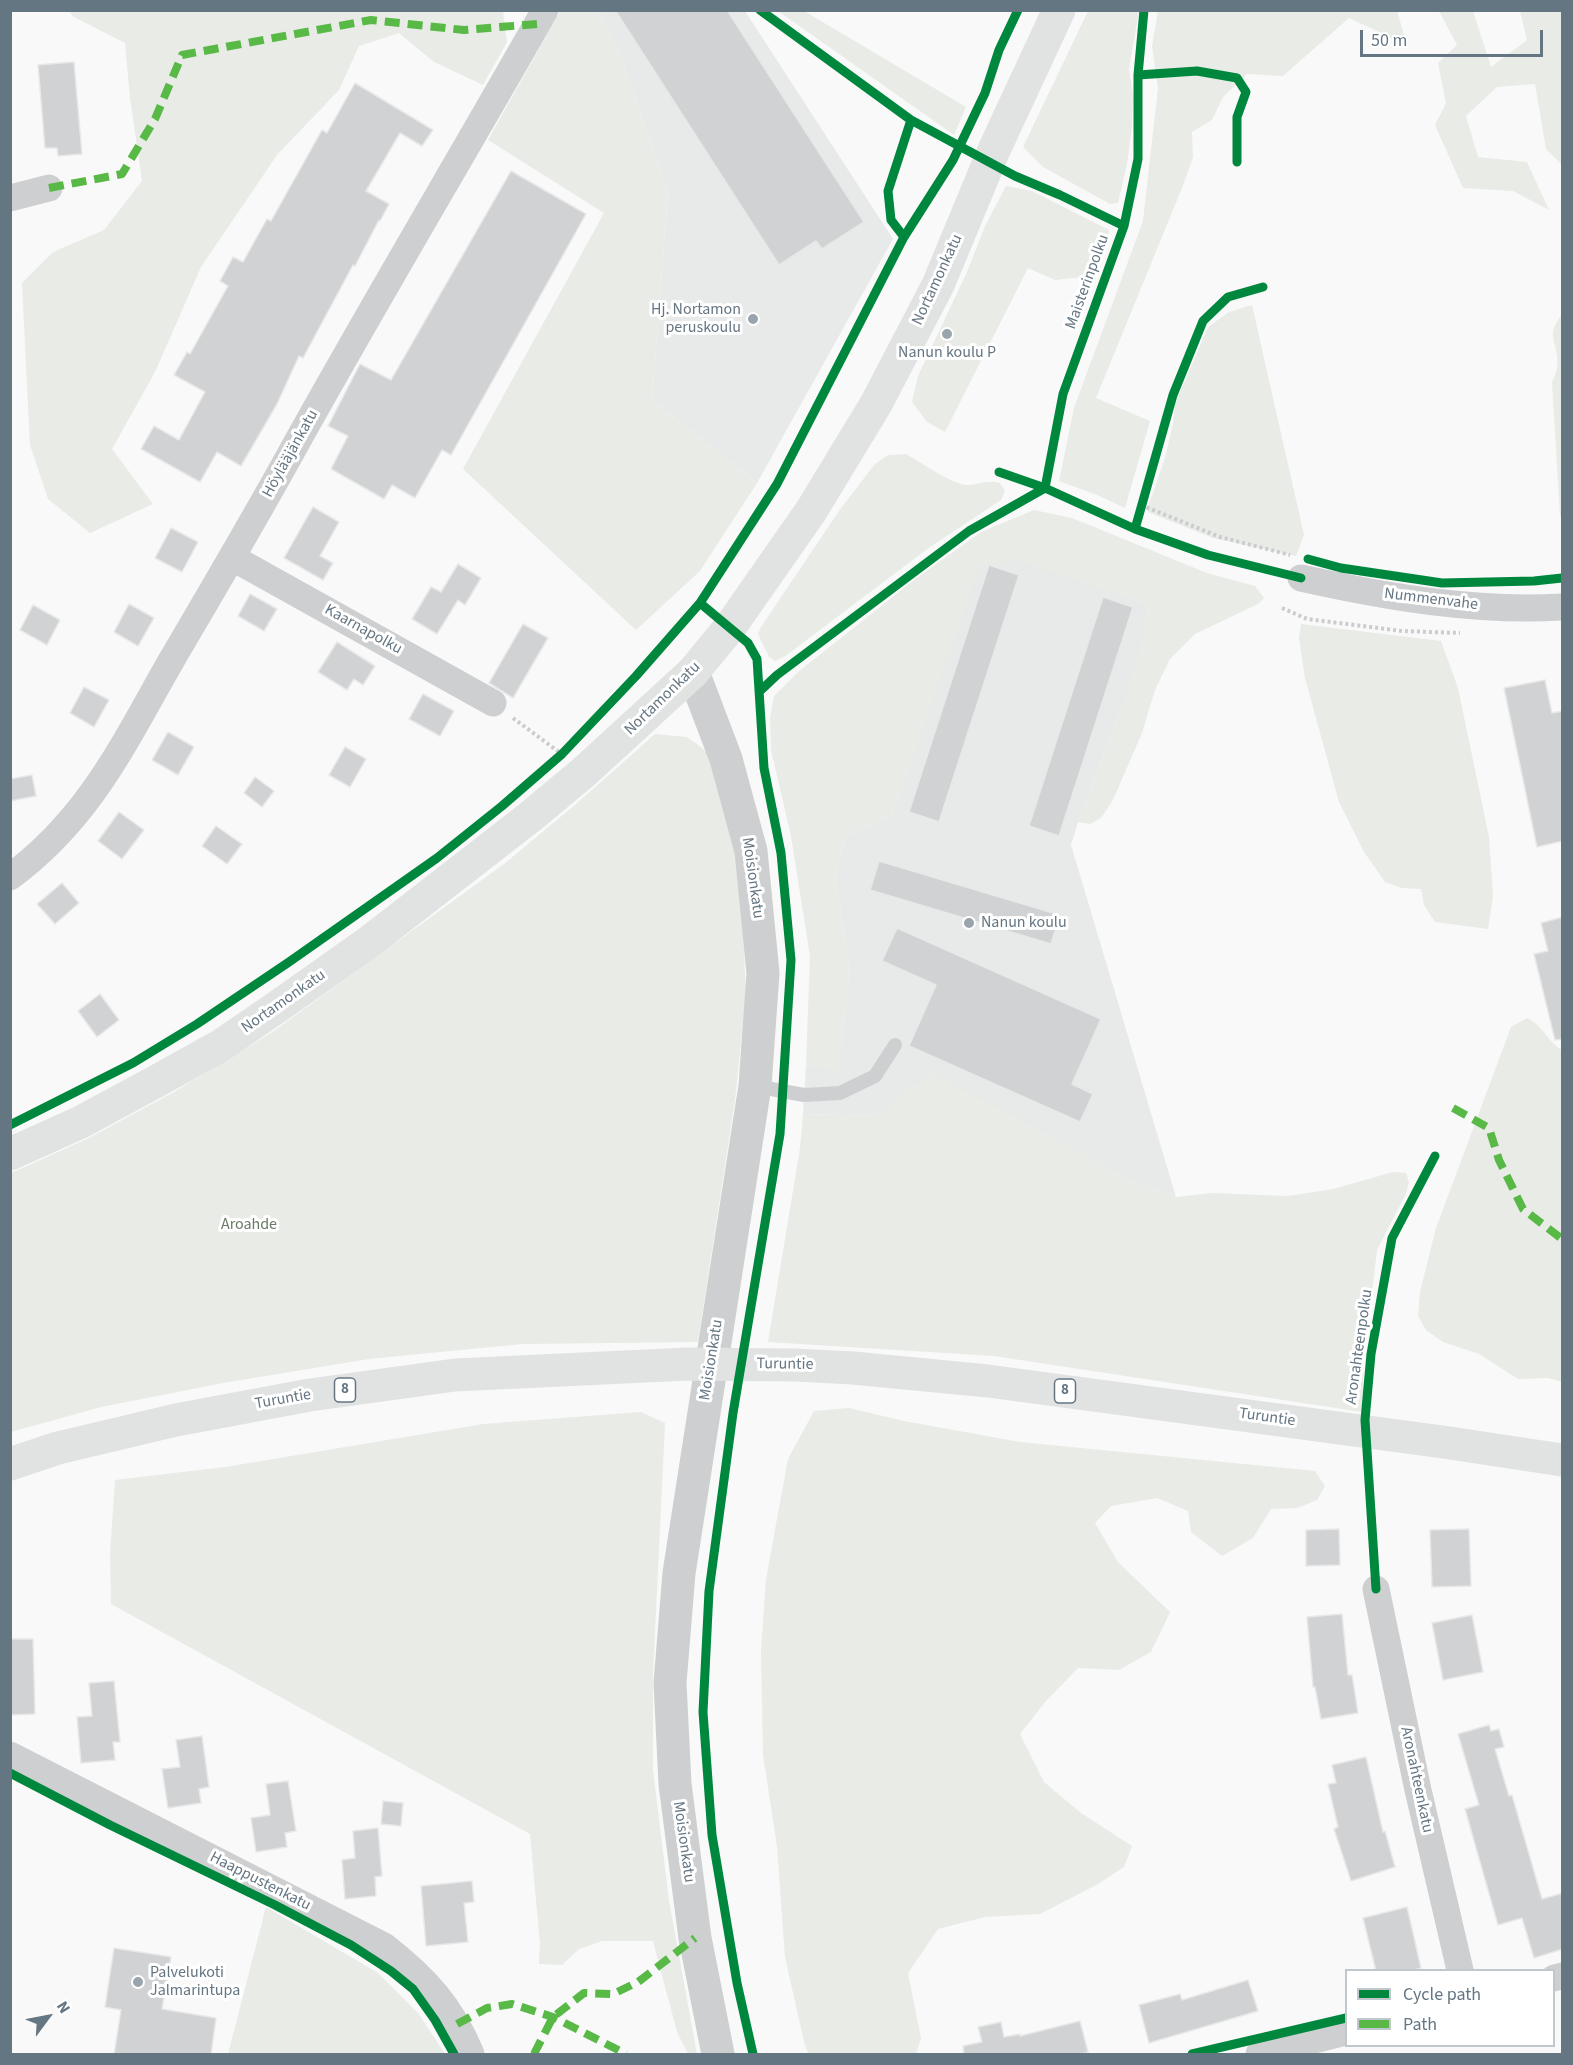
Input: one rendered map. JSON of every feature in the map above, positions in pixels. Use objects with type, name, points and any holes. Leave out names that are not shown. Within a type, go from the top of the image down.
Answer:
[{"type":"main road","name":"Nortamonkatu","points":[[10,1154],[81,1122],[220,1046],[369,942],[470,865],[572,757],[693,672],[730,627],[811,511],[876,404],[938,285],[994,150],[1059,10]]},
{"type":"main road","name":"Turuntie","points":[[10,1464],[58,1448],[176,1420],[310,1395],[455,1375],[688,1364],[853,1368],[988,1381],[1563,1460]]},
{"type":"street","name":"Höylääjänkatu","points":[[10,877],[55,839],[84,806],[126,742],[233,558],[371,309],[545,10]]},
{"type":"street","points":[[10,198],[49,188]]},
{"type":"street","name":"Kaarnapolku","points":[[233,558],[493,703]]},
{"type":"street","name":"Nummenvahe","points":[[1299,567],[1352,590],[1454,605],[1531,609],[1563,606]]},
{"type":"street","name":"Moisionkatu","points":[[693,672],[726,759],[751,851],[763,973],[755,1086],[679,1573],[670,1683],[675,1784],[695,1938],[718,2055]]},
{"type":"street","name":"Aronahteenkatu","points":[[1376,1589],[1420,1800],[1460,1969]]},
{"type":"street","name":"Haappustenkatu","points":[[10,1755],[384,1946],[411,1967],[432,1988],[457,2024],[471,2055]]},
{"type":"street","points":[[1259,2055],[1345,2033]]},
{"type":"lane","points":[[755,1086],[804,1095],[840,1093],[875,1076],[895,1045]]},
{"type":"path","points":[[1138,517],[1144,495]]},
{"type":"path","points":[[1141,506],[1299,567]]},
{"type":"path","points":[[493,703],[572,757]]},
{"type":"path","points":[[553,761],[572,757]]},
{"type":"shaded area","name":"Hj. Nortamon peruskoulu","points":[[598,11],[745,11],[893,239],[757,483],[652,400],[668,193],[617,46]]},
{"type":"shaded area","name":"Nanun koulu","points":[[1016,559],[1149,604],[1131,683],[1071,845],[1176,1197],[1139,1184],[930,1073],[878,1116],[803,1114],[806,1064],[838,1071],[850,971],[835,875],[846,835],[892,816],[979,566]]},
{"type":"green space","points":[[70,11],[503,11],[507,42],[483,85],[434,62],[399,33],[359,46],[339,90],[277,155],[201,267],[155,372],[112,449],[153,504],[90,533],[48,499],[30,445],[22,283],[53,252],[104,230],[142,181],[125,43],[72,16]]},
{"type":"green space","points":[[560,11],[598,11],[617,46],[668,193],[652,400],[757,483],[700,571],[636,630],[463,469],[604,213],[488,140]]},
{"type":"green space","points":[[778,11],[804,11],[966,107],[954,135]]},
{"type":"green space","points":[[1088,11],[1139,11],[1129,69],[1133,95],[1132,127],[1118,203],[1110,204],[1043,167],[1023,147]]},
{"type":"green space","points":[[1158,11],[1397,11],[1407,45],[1349,18],[1283,76],[1247,74],[1223,97],[1212,120],[1192,132],[1193,157],[1184,183],[1096,398],[1150,421],[1125,508],[1059,481],[1074,408],[1143,221],[1158,88],[1152,46]]},
{"type":"green space","points":[[1439,11],[1473,11],[1491,67],[1527,40],[1520,11],[1562,11],[1562,165],[1546,149],[1535,84],[1497,87],[1466,116],[1478,157],[1527,162],[1549,210],[1513,191],[1463,188],[1435,125],[1446,103],[1438,63],[1457,45]]},
{"type":"green space","points":[[1006,186],[1032,191],[1109,230],[1107,246],[1098,265],[1083,277],[1055,280],[1028,268],[945,432],[927,422],[912,402],[918,376],[967,272],[985,226]]},
{"type":"green space","points":[[1252,305],[1304,535],[1296,556],[1213,538],[1147,510],[1165,458],[1175,404],[1208,327],[1229,312]]},
{"type":"green space","points":[[1562,315],[1562,517],[1560,516],[1552,382],[1558,360],[1553,335],[1556,322]]},
{"type":"green space","points":[[906,454],[961,484],[995,482],[1000,483],[1005,491],[1001,500],[930,547],[784,657],[775,661],[769,657],[758,634],[761,627],[841,508],[875,464],[888,455]]},
{"type":"green space","points":[[1034,510],[1072,518],[1207,573],[1255,586],[1264,598],[1258,604],[1195,634],[1170,659],[1155,690],[1142,733],[1113,800],[1101,818],[1090,824],[1078,822],[1128,687],[1149,604],[1016,560],[980,566],[892,816],[846,835],[835,875],[850,971],[838,1072],[806,1064],[810,956],[791,836],[771,750],[770,718],[774,696],[798,672],[914,580],[981,532]]},
{"type":"green space","points":[[1301,624],[1441,641],[1458,688],[1489,837],[1493,897],[1488,929],[1435,922],[1424,905],[1421,889],[1402,888],[1385,882],[1364,852],[1339,802],[1305,678],[1299,638]]},
{"type":"green space","name":"Aroahde","points":[[655,734],[687,737],[706,751],[725,801],[741,883],[746,994],[735,1100],[698,1342],[522,1344],[369,1359],[223,1383],[101,1407],[11,1432],[11,1173],[89,1138],[174,1092],[271,1033],[504,864]]},
{"type":"green space","points":[[1527,1018],[1538,1025],[1562,1050],[1562,1382],[1548,1378],[1518,1379],[1479,1354],[1443,1342],[1426,1330],[1418,1316],[1420,1292],[1436,1228],[1511,1027]]},
{"type":"green space","points":[[930,1072],[1139,1184],[1176,1197],[1212,1193],[1288,1196],[1333,1189],[1393,1172],[1406,1173],[1409,1182],[1405,1196],[1377,1250],[1364,1362],[1362,1412],[994,1356],[768,1342],[800,1148],[803,1114],[878,1116]]},
{"type":"green space","points":[[849,1408],[904,1421],[1020,1442],[1315,1471],[1325,1486],[1317,1500],[1297,1508],[1271,1509],[1253,1538],[1222,1556],[1191,1532],[1188,1511],[1157,1498],[1111,1506],[1095,1523],[1118,1562],[1170,1612],[1151,1652],[1119,1670],[1078,1668],[1046,1701],[1020,1734],[1044,1782],[1081,1813],[1132,1846],[1124,1867],[1098,1884],[1040,1914],[985,1917],[938,1929],[908,1973],[921,2038],[916,2054],[809,2054],[805,2046],[785,1957],[777,1846],[763,1755],[761,1651],[766,1579],[788,1459],[814,1411]]},
{"type":"green space","points":[[641,1412],[665,1423],[653,1674],[653,1770],[669,1901],[697,2054],[688,2054],[677,2032],[653,1941],[602,1941],[579,1949],[562,1965],[539,1964],[540,1944],[530,1834],[111,1604],[110,1553],[115,1480],[225,1467],[483,1424]]},
{"type":"green space","points":[[266,1907],[378,1973],[418,2013],[445,2054],[228,2054]]},
{"type":"building","points":[[615,10],[727,10],[864,222],[822,249],[816,241],[779,265]]},
{"type":"building","points":[[74,62],[82,154],[58,156],[57,148],[45,148],[38,65]]},
{"type":"building","points":[[355,83],[433,130],[422,146],[400,133],[366,191],[389,204],[303,358],[299,356],[277,404],[241,466],[217,452],[200,482],[141,449],[154,426],[179,440],[205,392],[174,375],[187,352],[190,354],[228,286],[220,281],[233,257],[243,262],[267,219],[271,221],[322,130],[327,133]]},
{"type":"building","points":[[511,171],[586,214],[451,455],[442,450],[415,498],[392,485],[384,499],[331,469],[348,436],[328,426],[360,364],[391,380]]},
{"type":"building","points":[[313,507],[339,522],[320,556],[333,563],[323,580],[284,558]]},
{"type":"building","points":[[171,528],[198,542],[182,572],[155,558]]},
{"type":"building","points":[[458,564],[481,578],[465,605],[458,600],[437,634],[412,619],[431,587],[441,592]]},
{"type":"building","points":[[989,565],[1019,575],[939,822],[909,812]]},
{"type":"building","points":[[250,594],[277,609],[264,631],[238,616]]},
{"type":"building","points":[[1103,597],[1133,607],[1059,836],[1029,826]]},
{"type":"building","points":[[129,604],[154,618],[138,646],[114,632]]},
{"type":"building","points":[[33,605],[60,620],[47,645],[20,630]]},
{"type":"building","points":[[523,624],[548,638],[513,698],[489,683]]},
{"type":"building","points":[[337,642],[375,666],[363,685],[354,679],[347,690],[318,672]]},
{"type":"building","points":[[1545,680],[1552,713],[1563,711],[1563,841],[1537,847],[1504,688]]},
{"type":"building","points":[[84,687],[109,700],[94,727],[70,713]]},
{"type":"building","points":[[423,694],[454,711],[440,736],[409,719]]},
{"type":"building","points":[[168,732],[194,747],[178,775],[152,760]]},
{"type":"building","points":[[345,747],[366,759],[350,787],[329,775]]},
{"type":"building","points":[[32,775],[36,796],[10,801],[10,779]]},
{"type":"building","points":[[255,777],[274,791],[262,807],[244,793]]},
{"type":"building","points":[[119,812],[144,830],[122,859],[98,841]]},
{"type":"building","points":[[216,826],[242,844],[227,864],[202,846]]},
{"type":"building","points":[[879,861],[1060,915],[1051,944],[870,890]]},
{"type":"building","points":[[62,883],[79,903],[55,924],[37,904]]},
{"type":"building","points":[[1563,917],[1563,1039],[1555,1040],[1534,954],[1548,951],[1541,923]]},
{"type":"building","points":[[897,928],[1101,1019],[1072,1084],[1093,1094],[1080,1122],[909,1046],[936,985],[882,961]]},
{"type":"building","points":[[100,994],[119,1020],[97,1037],[78,1011]]},
{"type":"building","points":[[1339,1529],[1340,1565],[1306,1566],[1306,1530]]},
{"type":"building","points":[[1469,1529],[1471,1586],[1432,1587],[1430,1530]]},
{"type":"building","points":[[1342,1614],[1348,1675],[1352,1675],[1358,1713],[1321,1719],[1315,1687],[1313,1687],[1307,1617]]},
{"type":"building","points":[[1472,1615],[1483,1672],[1443,1680],[1432,1623]]},
{"type":"building","points":[[10,1639],[33,1639],[35,1714],[10,1715]]},
{"type":"building","points":[[114,1681],[120,1742],[113,1742],[115,1760],[81,1763],[77,1717],[92,1716],[89,1683]]},
{"type":"building","points":[[1489,1725],[1491,1731],[1499,1729],[1504,1747],[1495,1749],[1509,1796],[1512,1795],[1542,1899],[1563,1893],[1563,1949],[1534,1958],[1522,1918],[1498,1925],[1465,1809],[1479,1805],[1458,1734]]},
{"type":"building","points":[[202,1736],[209,1787],[199,1789],[201,1803],[168,1808],[162,1769],[180,1767],[176,1740]]},
{"type":"building","points":[[1366,1757],[1383,1832],[1385,1831],[1395,1867],[1351,1881],[1334,1829],[1338,1827],[1328,1784],[1336,1783],[1332,1765]]},
{"type":"building","points":[[288,1781],[296,1831],[285,1833],[287,1847],[256,1852],[251,1818],[270,1815],[266,1784]]},
{"type":"building","points":[[383,1801],[403,1803],[401,1826],[381,1824]]},
{"type":"building","points":[[378,1828],[382,1876],[375,1877],[376,1896],[345,1899],[342,1860],[355,1858],[353,1831]]},
{"type":"building","points":[[472,1881],[474,1902],[464,1903],[468,1942],[426,1946],[421,1886]]},
{"type":"building","points":[[1407,1907],[1421,1968],[1376,1969],[1363,1918]]},
{"type":"building","name":"Palvelukoti Jalmarintupa","points":[[114,1948],[171,1957],[162,2009],[216,2018],[211,2055],[114,2055],[121,2010],[105,2007]]},
{"type":"building","points":[[1248,1980],[1258,2011],[1149,2043],[1139,2005],[1180,1994],[1182,2000]]},
{"type":"building","points":[[1080,2021],[1088,2052],[1077,2055],[964,2055],[963,2046],[982,2042],[978,2027],[1001,2022],[1004,2037],[1020,2034],[1020,2036]]},
{"type":"marked path","points":[[49,188],[122,174],[155,119],[182,55],[371,20],[464,30],[537,24]]},
{"type":"marked path","points":[[1453,1108],[1489,1128],[1499,1160],[1523,1209],[1562,1239]]},
{"type":"marked path","points":[[534,2054],[553,2017],[584,1993],[613,1994],[638,1982],[695,1938]]},
{"type":"marked path","points":[[457,2024],[487,2008],[512,2004],[553,2017],[626,2054]]},
{"type":"cycle path","points":[[760,10],[911,120],[1015,176],[1124,226]]},
{"type":"cycle path","points":[[10,1125],[133,1063],[197,1024],[437,858],[562,754],[636,676],[700,603],[777,484],[904,237],[953,160],[985,93],[999,50],[1018,10]]},
{"type":"cycle path","name":"Maisterinpolku","points":[[1045,488],[1063,394],[1124,226],[1138,159],[1138,75],[1144,10]]},
{"type":"cycle path","points":[[1138,75],[1197,71],[1237,78],[1246,92],[1237,117],[1237,162]]},
{"type":"cycle path","points":[[904,237],[891,220],[888,191],[911,120]]},
{"type":"cycle path","points":[[1135,529],[1173,395],[1203,321],[1228,297],[1263,287]]},
{"type":"cycle path","points":[[999,472],[1045,488],[1135,529],[1208,555],[1301,578]]},
{"type":"cycle path","points":[[760,691],[777,675],[969,531],[1045,488]]},
{"type":"cycle path","points":[[1308,559],[1341,568],[1442,583],[1534,581],[1562,578]]},
{"type":"cycle path","points":[[700,603],[748,643],[757,659],[764,768],[781,853],[791,960],[780,1134],[733,1413],[709,1591],[703,1712],[712,1835],[737,1983],[753,2054]]},
{"type":"cycle path","name":"Aronahteenpolku","points":[[1376,1589],[1365,1420],[1371,1354],[1392,1238],[1435,1156]]},
{"type":"cycle path","points":[[10,1773],[351,1945],[391,1971],[413,1989],[435,2020],[454,2054]]},
{"type":"cycle path","points":[[1192,2054],[1345,2018]]},
{"type":"place","name":"Hj. Nortamon peruskoulu","points":[[753,319]]},
{"type":"place","name":"Nanun koulu P","points":[[947,334]]},
{"type":"place","name":"Nanun koulu","points":[[969,923]]},
{"type":"place","name":"Palvelukoti Jalmarintupa","points":[[138,1982]]}]
